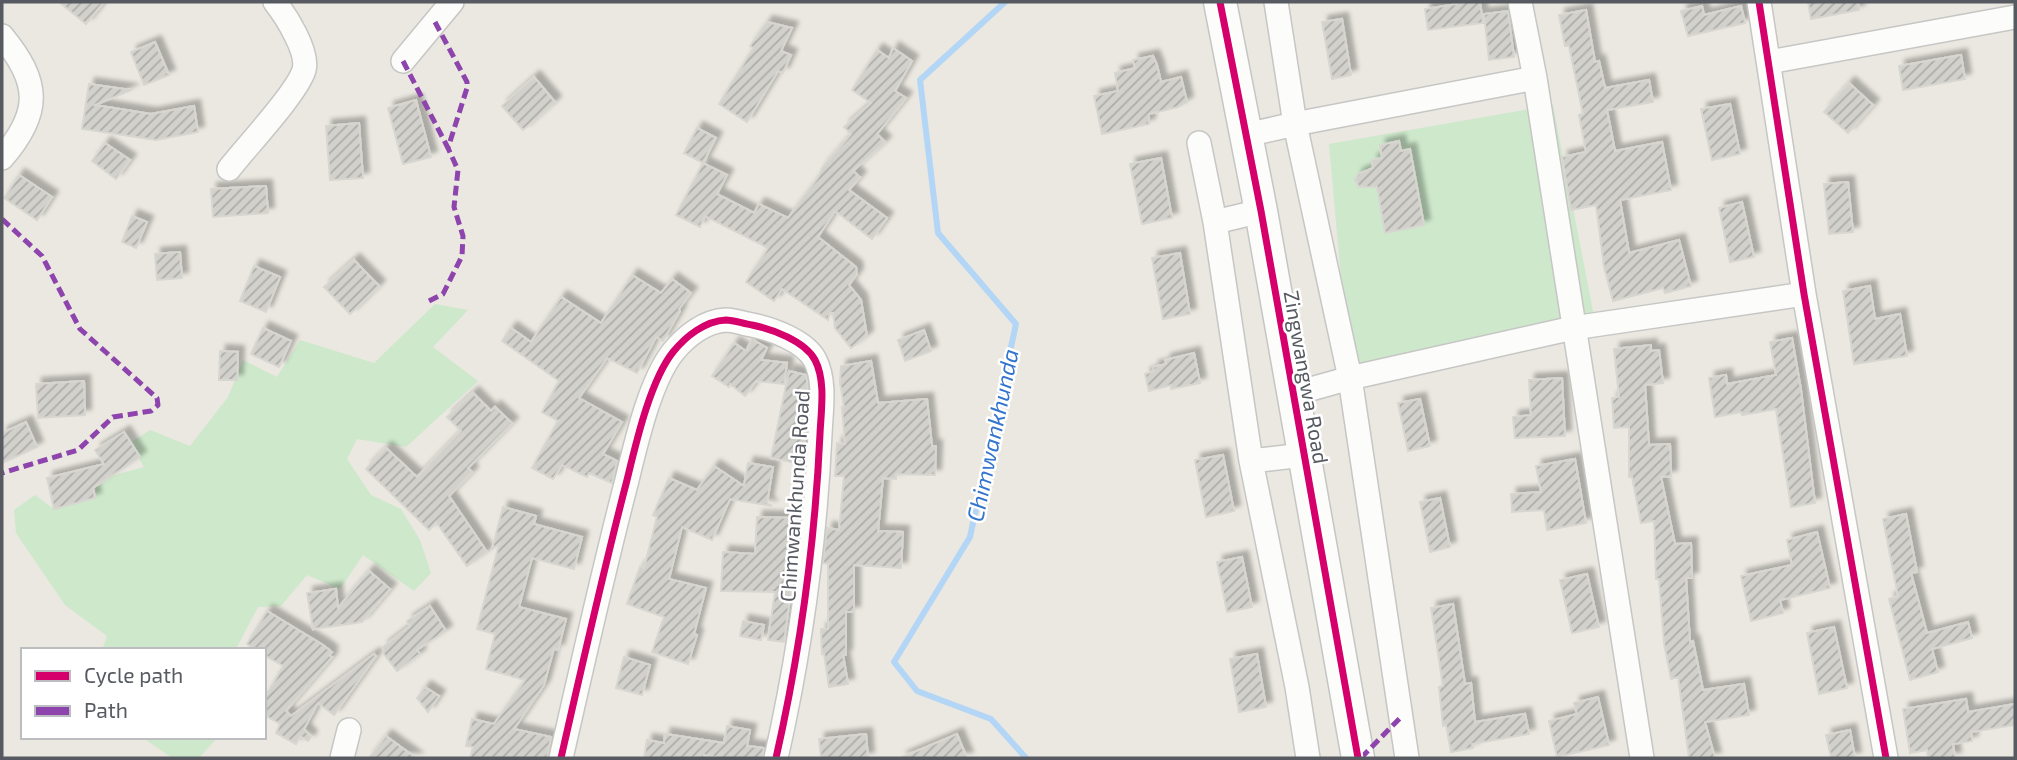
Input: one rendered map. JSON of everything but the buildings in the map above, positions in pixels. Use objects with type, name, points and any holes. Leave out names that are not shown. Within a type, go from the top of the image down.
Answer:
[{"type":"street","points":[[229,169],[294,88],[305,68],[301,47],[285,14],[275,2]]},
{"type":"street","points":[[403,61],[452,2]]},
{"type":"street","name":"Zingwangwa Road","points":[[1220,2],[1261,211],[1358,758]]},
{"type":"street","points":[[1276,2],[1295,124],[1350,379],[1407,758]]},
{"type":"street","points":[[1520,2],[1535,78],[1642,758]]},
{"type":"street","points":[[1759,2],[1804,294],[1886,758]]},
{"type":"street","points":[[1769,62],[2015,18]]},
{"type":"street","points":[[2,36],[12,48],[28,78],[33,95],[29,118],[2,158]]},
{"type":"street","points":[[1246,135],[1535,78]]},
{"type":"street","points":[[1199,143],[1215,222],[1251,461],[1297,687],[1308,758]]},
{"type":"street","points":[[1215,222],[1261,211]]},
{"type":"street","points":[[1293,394],[1573,328],[1804,294]]},
{"type":"street","name":"Chimwankhunda Road","points":[[561,758],[622,498],[656,382],[672,353],[695,330],[726,320],[772,329],[797,343],[815,360],[822,385],[818,473],[802,627],[776,758]]},
{"type":"street","points":[[1251,461],[1303,455]]},
{"type":"street","points":[[342,758],[349,730]]},
{"type":"green space","points":[[1553,105],[1598,337],[1350,378],[1329,144]]},
{"type":"green space","points":[[435,304],[468,310],[433,347],[478,381],[406,447],[357,439],[347,459],[371,495],[401,509],[420,540],[431,573],[414,591],[363,555],[340,589],[307,575],[281,606],[258,607],[238,648],[103,648],[107,636],[65,605],[16,533],[14,510],[35,495],[54,509],[95,499],[97,474],[111,476],[144,467],[130,443],[150,430],[190,446],[228,397],[243,360],[277,377],[300,340],[374,363]]},
{"type":"green space","points":[[145,739],[216,739],[199,758],[172,758]]},
{"type":"waterway","name":"Chimwankhunda","points":[[1005,2],[920,80],[938,233],[1016,324],[970,537],[894,662],[917,691],[991,719],[1026,758]]},
{"type":"marked path","points":[[403,61],[448,148],[467,82],[435,22]]},
{"type":"marked path","points":[[429,301],[443,294],[462,256],[463,236],[454,207],[458,170],[448,148]]},
{"type":"marked path","points":[[2,219],[42,256],[80,329],[157,398],[158,405],[151,411],[113,417],[78,450],[2,473]]},
{"type":"marked path","points":[[1361,758],[1401,717]]},
{"type":"cycle path","points":[[1220,2],[1261,211],[1358,758]]},
{"type":"cycle path","points":[[1759,2],[1804,294],[1886,758]]},
{"type":"cycle path","points":[[561,758],[639,431],[657,379],[673,352],[684,340],[703,326],[726,320],[769,329],[796,342],[810,353],[821,377],[818,475],[810,556],[799,638],[776,758]]}]
